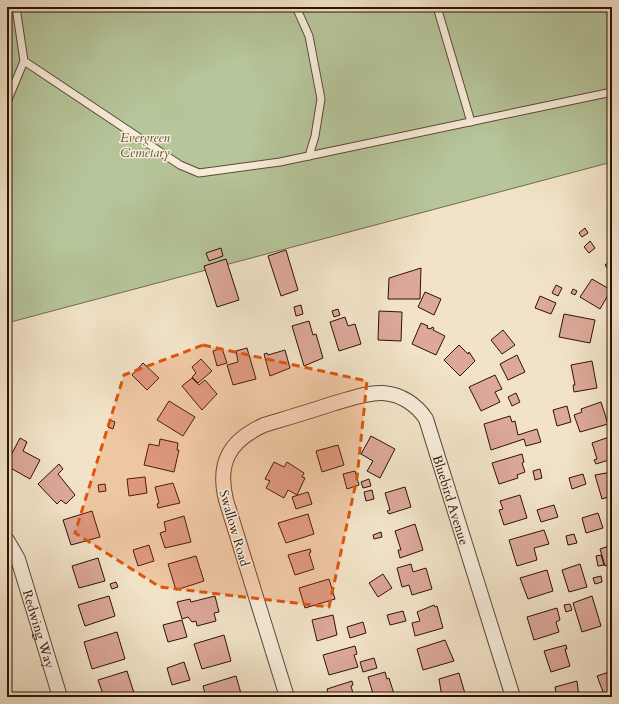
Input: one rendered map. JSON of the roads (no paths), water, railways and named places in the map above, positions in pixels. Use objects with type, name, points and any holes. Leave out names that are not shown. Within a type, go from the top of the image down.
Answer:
[{"type":"street","name":"Bluebird Avenue","points":[[315,409],[360,396],[385,393],[407,400],[423,414],[435,442],[513,697]]},
{"type":"street","name":"Swallow Road","points":[[286,697],[226,500],[222,484],[223,468],[230,451],[251,431],[315,409]]},
{"type":"street","name":"Redwing Way","points":[[7,540],[18,559],[60,697]]},
{"type":"lane","points":[[7,102],[24,61],[16,7]]},
{"type":"lane","points":[[296,7],[309,36],[320,99],[315,136],[309,156]]},
{"type":"lane","points":[[437,7],[470,122]]},
{"type":"lane","points":[[24,61],[180,165],[199,173],[280,162],[612,92]]},
{"type":"park label","name":"Evergreen Cemetary","points":[[145,144]]}]
